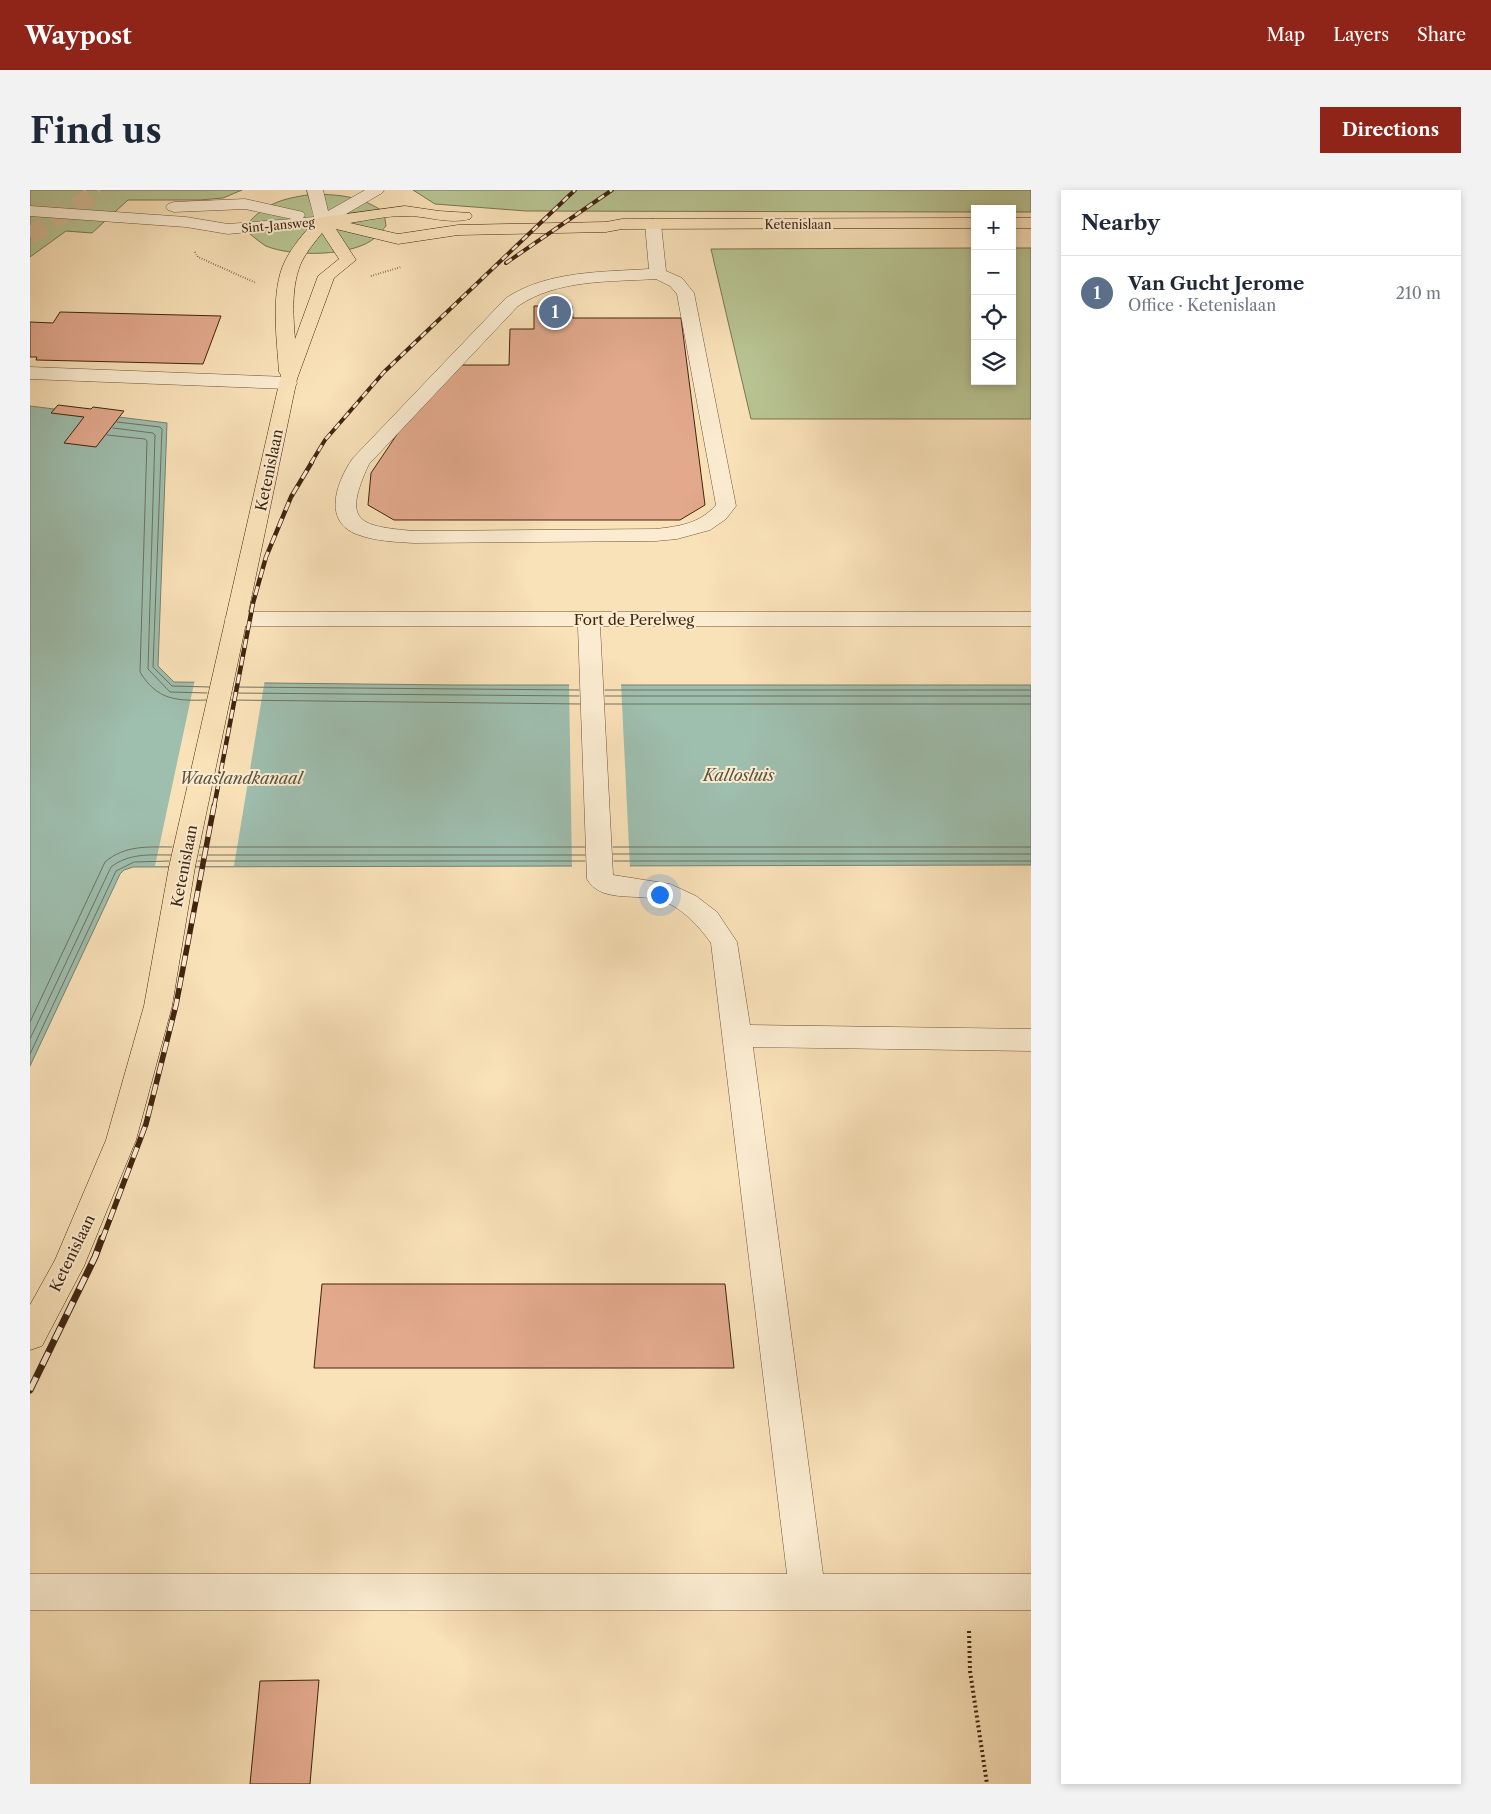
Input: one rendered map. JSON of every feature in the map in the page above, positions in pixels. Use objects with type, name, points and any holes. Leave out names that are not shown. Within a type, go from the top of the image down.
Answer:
[{"type":"main road","name":"Ketenislaan","points":[[288,381],[284,328],[289,277],[293,262],[323,221],[406,210],[439,216],[604,219],[622,224]]},
{"type":"main road","name":"Ketenislaan","points":[[323,221],[398,239],[441,231],[606,227],[622,224],[971,223]]},
{"type":"main road","name":"Ketenislaan","points":[[30,1336],[68,1266],[121,1140],[158,1006],[182,867],[288,381],[326,276],[348,260],[323,221]]},
{"type":"main road","points":[[1016,223],[1031,223]]},
{"type":"street","points":[[315,190],[323,221],[376,190]]},
{"type":"street","name":"Sint-Jansweg","points":[[30,200],[144,208],[245,204],[323,221]]},
{"type":"street","name":"Sint-Jansweg","points":[[30,211],[186,222],[228,229],[323,221]]},
{"type":"street","points":[[653,224],[658,274]]},
{"type":"street","points":[[658,274],[676,282],[685,292],[726,506],[718,517],[705,526],[685,532],[656,535],[414,537],[381,534],[354,526],[346,516],[345,503],[347,490],[360,462],[512,302],[531,290],[552,285],[610,276],[658,274]]},
{"type":"street","points":[[30,373],[288,381]]},
{"type":"street","name":"Fort de Perelweg","points":[[236,619],[1031,619]]},
{"type":"street","points":[[589,619],[600,879],[609,885],[660,890],[688,903],[708,919],[724,942],[807,1591]]},
{"type":"street","points":[[737,1036],[1031,1040]]},
{"type":"street","points":[[30,1592],[1031,1592]]},
{"type":"path","points":[[968,1592],[970,1671],[987,1784]]},
{"type":"green space","points":[[30,190],[242,190],[223,198],[200,200],[128,200],[92,233],[66,231],[30,257]]},
{"type":"green space","points":[[413,190],[1031,190],[1031,212],[1016,212],[1016,205],[971,205],[971,212],[526,211],[435,204]]},
{"type":"green space","points":[[314,194],[342,196],[367,203],[384,212],[386,226],[366,244],[338,252],[322,253],[277,250],[266,246],[250,234],[250,221],[264,209],[287,199]]},
{"type":"green space","points":[[971,248],[971,385],[1016,385],[1016,248],[1031,248],[1031,419],[751,419],[711,249]]},
{"type":"water","points":[[30,406],[167,423],[158,666],[174,682],[455,685],[1031,685],[1031,865],[133,867],[124,870],[120,874],[30,1066]]},
{"type":"pier","points":[[195,679],[265,679],[234,866],[155,866]]},
{"type":"pier","points":[[569,683],[621,683],[630,868],[572,868]]},
{"type":"building","points":[[534,306],[572,306],[573,318],[681,318],[705,505],[680,520],[394,520],[368,505],[371,473],[408,418],[455,365],[509,365],[510,329],[534,329]]},
{"type":"building","points":[[60,312],[221,316],[203,364],[36,360],[37,357],[30,357],[30,322],[53,323]]},
{"type":"building","points":[[58,405],[124,411],[96,447],[64,443],[84,417],[51,413]]},
{"type":"building","points":[[322,1284],[725,1284],[734,1368],[314,1368]]},
{"type":"building","points":[[319,1680],[310,1784],[250,1784],[260,1681]]},
{"type":"tunnel","points":[[30,236],[100,190]]},
{"type":"railway","points":[[311,463],[325,440],[384,372],[575,190]]},
{"type":"railway","points":[[506,263],[612,190]]},
{"type":"railway","points":[[214,807],[253,603],[266,557],[291,497],[312,462]]},
{"type":"railway","points":[[102,1240],[146,1124],[176,1005],[214,806]]},
{"type":"railway","points":[[30,1390],[95,1257],[102,1238]]},
{"type":"place","name":"Van Gucht Jerome","points":[[555,312]]},
{"type":"water label","name":"Kallosluis","points":[[739,775]]},
{"type":"water label","name":"Waaslandkanaal","points":[[241,778]]}]
